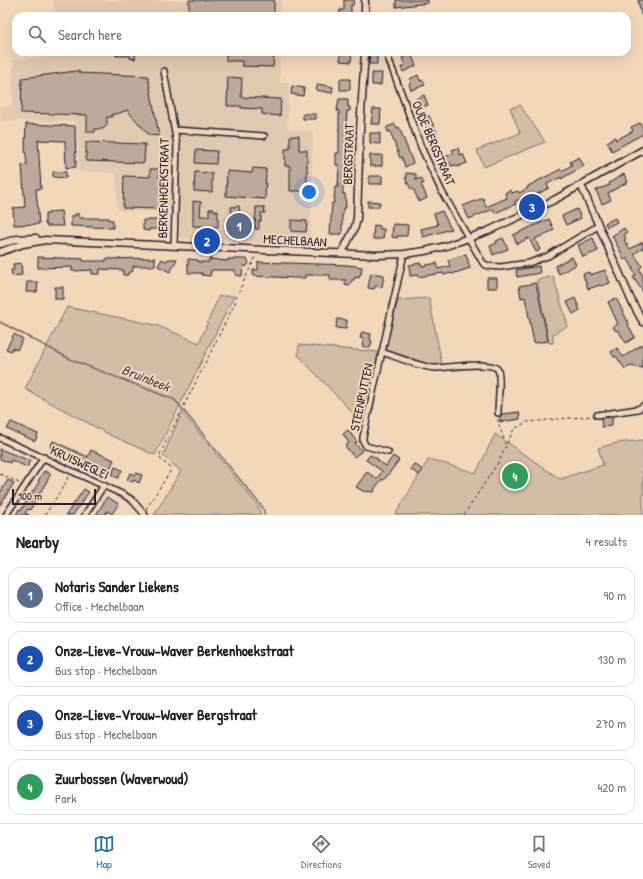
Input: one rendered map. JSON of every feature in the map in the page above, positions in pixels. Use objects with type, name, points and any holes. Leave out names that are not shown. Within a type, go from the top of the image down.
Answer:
[{"type":"street","points":[[365,0],[366,12]]},
{"type":"street","name":"BERGSTRAAT","points":[[342,253],[353,231],[357,218],[360,130],[365,56]]},
{"type":"street","name":"OUDE BERGSTRAAT","points":[[387,56],[421,147],[442,192],[468,238]]},
{"type":"street","name":"BERKENHOEKSTRAAT","points":[[164,71],[177,145],[174,246]]},
{"type":"street","name":"BERKENHOEKSTRAAT","points":[[175,130],[264,136]]},
{"type":"street","name":"MECHELBAAN","points":[[0,252],[23,244],[46,240],[377,255],[404,254],[435,249],[468,238],[528,213],[643,150]]},
{"type":"street","points":[[581,185],[632,302],[643,322]]},
{"type":"street","points":[[468,238],[483,263],[488,266],[500,267],[529,263],[548,256],[598,226]]},
{"type":"street","points":[[0,244],[22,239],[36,238],[46,240]]},
{"type":"street","name":"STEENPUTTEN","points":[[388,452],[366,446],[363,438],[404,254]]},
{"type":"street","name":"STEENPUTTEN","points":[[382,352],[434,368],[447,366],[488,365],[496,367],[500,376],[498,413]]},
{"type":"street","points":[[597,415],[638,409],[643,406]]},
{"type":"street","name":"KRUISWEGLEI","points":[[0,438],[104,485],[132,500],[144,513]]},
{"type":"street","points":[[6,515],[44,457]]},
{"type":"street","points":[[84,515],[104,485]]},
{"type":"path","points":[[144,513],[170,472],[170,467],[161,460],[160,454],[259,250]]},
{"type":"path","points":[[464,515],[499,461],[514,429],[527,422],[597,415]]},
{"type":"path","points":[[498,424],[504,436],[506,445]]},
{"type":"path","points":[[45,515],[67,481],[69,469]]},
{"type":"path","points":[[0,474],[25,486]]},
{"type":"shaded area","points":[[53,0],[281,0],[280,12],[54,12]]},
{"type":"shaded area","points":[[58,56],[280,56],[280,83],[289,83],[288,129],[313,131],[310,245],[179,238],[179,212],[118,211],[116,173],[79,172],[76,121],[0,121],[0,107],[12,106],[13,60]]},
{"type":"shaded area","points":[[520,105],[545,142],[484,167],[477,150],[520,133],[510,108]]},
{"type":"shaded area","points":[[553,276],[568,326],[553,334],[553,343],[549,343],[537,280]]},
{"type":"shaded area","points":[[219,296],[234,296],[155,455],[110,435],[25,389],[67,307],[156,325],[199,343]]},
{"type":"shaded area","points":[[429,298],[442,365],[431,365],[385,350],[398,300]]},
{"type":"shaded area","points":[[299,345],[379,352],[364,425],[298,355]]},
{"type":"shaded area","points":[[182,412],[258,506],[261,515],[154,515],[181,471],[163,456]]},
{"type":"shaded area","points":[[495,434],[560,479],[603,465],[598,448],[617,443],[643,440],[643,515],[395,515],[429,459],[476,473]]},
{"type":"building","points":[[189,0],[274,0],[274,12],[189,12]]},
{"type":"building","points":[[344,0],[354,0],[353,5],[351,5],[351,12],[340,12],[340,10],[344,10]]},
{"type":"building","points":[[396,0],[428,0],[428,3],[396,7]]},
{"type":"building","points":[[638,0],[643,0],[643,15],[641,15]]},
{"type":"building","points":[[130,56],[135,56],[135,59],[130,58]]},
{"type":"building","points":[[226,56],[274,56],[273,67],[242,66],[242,61],[226,61]]},
{"type":"building","points":[[341,56],[352,56],[351,62],[340,61]]},
{"type":"building","points":[[370,56],[377,56],[377,64],[369,64]]},
{"type":"building","points":[[412,56],[416,66],[403,72],[401,67],[405,65],[402,58]]},
{"type":"building","points":[[79,71],[79,73],[148,76],[159,136],[149,135],[127,110],[117,114],[112,114],[112,117],[107,117],[107,125],[103,129],[95,129],[95,132],[87,132],[87,115],[21,113],[22,78]]},
{"type":"building","points":[[372,73],[382,73],[381,85],[372,85]]},
{"type":"building","points":[[418,75],[420,81],[423,80],[425,85],[411,90],[409,84],[411,83],[410,79]]},
{"type":"building","points":[[228,77],[242,78],[241,97],[281,99],[280,116],[262,114],[262,109],[227,106]]},
{"type":"building","points":[[340,79],[350,79],[350,90],[340,90]]},
{"type":"building","points":[[318,84],[333,87],[332,93],[316,90]]},
{"type":"building","points":[[292,86],[304,88],[303,96],[291,94]]},
{"type":"building","points":[[424,95],[428,105],[419,108],[416,99]]},
{"type":"building","points":[[339,99],[348,99],[348,107],[350,107],[350,111],[347,111],[346,127],[349,127],[348,183],[343,182],[343,194],[345,194],[346,208],[343,208],[342,234],[330,234],[332,203],[334,203],[335,187],[338,187],[339,165],[336,165],[336,153],[339,153],[339,111],[337,111]]},
{"type":"building","points":[[373,109],[381,109],[380,124],[371,124]]},
{"type":"building","points":[[303,114],[316,114],[316,119],[303,119]]},
{"type":"building","points":[[429,116],[437,133],[431,136],[422,119]]},
{"type":"building","points":[[640,123],[643,129],[643,134],[612,151],[607,142],[615,137],[616,140],[633,131],[631,127]]},
{"type":"building","points":[[26,124],[75,126],[76,167],[66,168],[65,141],[38,140],[41,189],[36,189],[39,224],[14,225],[13,208],[25,207],[22,165],[27,164],[25,147]]},
{"type":"building","points":[[395,124],[397,128],[399,127],[413,163],[405,167],[390,131],[388,132],[387,129],[387,127]]},
{"type":"building","points":[[370,133],[380,133],[380,144],[370,143]]},
{"type":"building","points":[[290,136],[299,136],[299,150],[307,150],[307,191],[290,191],[290,166],[285,166],[285,149],[290,149]]},
{"type":"building","points":[[86,142],[145,144],[144,163],[86,161]]},
{"type":"building","points":[[458,148],[460,155],[463,154],[467,163],[457,167],[456,165],[451,166],[450,163],[447,164],[444,157],[454,153],[452,150]]},
{"type":"building","points":[[196,150],[217,151],[216,164],[195,163]]},
{"type":"building","points":[[370,155],[382,155],[382,166],[370,166]]},
{"type":"building","points":[[579,157],[584,166],[561,179],[561,177],[547,184],[549,188],[530,198],[529,196],[526,196],[514,202],[516,204],[495,213],[493,209],[469,219],[463,206],[483,198],[486,207],[507,198],[505,193],[511,190],[512,193],[518,191],[519,193],[528,188],[528,186],[561,169],[562,171],[572,165],[570,162]]},
{"type":"building","points":[[253,168],[266,169],[265,199],[226,196],[227,171],[252,173]]},
{"type":"building","points":[[150,169],[159,169],[159,209],[123,208],[124,176],[150,177]]},
{"type":"building","points":[[53,172],[66,172],[66,178],[53,177]]},
{"type":"building","points":[[195,172],[212,173],[212,192],[194,191]]},
{"type":"building","points":[[406,173],[416,174],[416,180],[421,178],[424,183],[421,184],[427,198],[419,202],[413,188],[411,189],[405,178],[407,178]]},
{"type":"building","points":[[624,174],[628,182],[608,193],[611,200],[602,204],[596,190],[610,185],[609,183]]},
{"type":"building","points":[[369,176],[382,176],[382,184],[369,184]]},
{"type":"building","points":[[193,201],[201,202],[200,216],[209,216],[209,209],[218,211],[218,227],[193,226]]},
{"type":"building","points":[[368,201],[380,202],[379,207],[368,207]]},
{"type":"building","points":[[239,206],[241,227],[233,228],[231,207]]},
{"type":"building","points":[[256,207],[264,207],[265,213],[261,213],[259,229],[255,229]]},
{"type":"building","points":[[577,209],[581,218],[566,225],[562,216]]},
{"type":"building","points":[[61,211],[63,226],[46,226],[45,214],[49,214],[49,212]]},
{"type":"building","points":[[442,211],[451,229],[423,237],[421,229],[438,225],[434,214]]},
{"type":"building","points":[[75,214],[79,214],[79,218],[109,218],[109,220],[113,220],[113,228],[71,226],[71,216],[75,216]]},
{"type":"building","points":[[615,218],[617,222],[607,227],[605,223]]},
{"type":"building","points":[[549,219],[554,230],[535,239],[540,250],[536,252],[529,238],[517,244],[513,235]]},
{"type":"building","points":[[143,220],[161,220],[161,229],[149,229],[149,231],[143,230]]},
{"type":"building","points":[[291,220],[307,221],[306,232],[291,231]]},
{"type":"building","points":[[393,224],[408,225],[407,236],[397,236],[397,238],[392,237]]},
{"type":"building","points":[[374,225],[380,226],[380,229],[384,229],[383,239],[373,239]]},
{"type":"building","points":[[624,228],[627,233],[624,235],[626,239],[624,240],[630,249],[643,242],[643,248],[634,254],[642,266],[639,269],[643,276],[643,292],[633,277],[636,275],[632,269],[633,268],[627,258],[624,260],[612,236]]},
{"type":"building","points":[[503,238],[508,249],[493,255],[490,246]]},
{"type":"building","points":[[593,238],[598,251],[583,257],[578,245]]},
{"type":"building","points":[[466,254],[470,268],[452,274],[444,275],[443,273],[418,277],[417,275],[410,276],[409,265],[421,263],[422,266],[437,263],[438,269],[450,266],[448,260]]},
{"type":"building","points":[[38,257],[83,259],[83,261],[155,258],[155,266],[133,266],[133,271],[128,273],[128,275],[123,275],[123,270],[100,269],[100,274],[92,274],[92,270],[72,271],[72,267],[38,268]]},
{"type":"building","points":[[572,257],[576,265],[559,274],[555,266]]},
{"type":"building","points":[[162,259],[166,261],[169,259],[177,259],[170,272],[158,266]]},
{"type":"building","points":[[188,259],[198,260],[198,262],[209,262],[209,259],[228,261],[228,259],[247,259],[249,263],[246,267],[243,265],[242,276],[235,275],[235,270],[211,270],[210,276],[202,275],[202,273],[188,273]]},
{"type":"building","points":[[258,262],[348,265],[362,267],[359,278],[355,277],[349,286],[345,285],[346,280],[330,280],[330,275],[305,275],[305,278],[253,276],[253,270],[258,270]]},
{"type":"building","points":[[21,263],[22,275],[12,276],[11,270],[14,270],[13,264]]},
{"type":"building","points":[[539,266],[540,273],[517,277],[516,270]]},
{"type":"building","points":[[605,270],[610,283],[588,289],[583,274],[589,272],[590,275]]},
{"type":"building","points":[[371,273],[384,275],[382,287],[375,286],[374,289],[368,288]]},
{"type":"building","points":[[487,278],[497,278],[497,288],[487,288]]},
{"type":"building","points":[[27,282],[38,282],[37,292],[26,292]]},
{"type":"building","points":[[536,283],[548,341],[534,343],[525,297],[521,298],[519,286]]},
{"type":"building","points":[[55,287],[63,287],[63,299],[55,299]]},
{"type":"building","points":[[575,298],[580,310],[573,314],[567,302]]},
{"type":"building","points":[[616,298],[635,337],[626,343],[618,330],[616,331],[613,327],[618,324],[608,302]]},
{"type":"building","points":[[337,319],[347,320],[346,329],[336,328]]},
{"type":"building","points":[[362,332],[371,334],[370,340],[372,341],[370,348],[362,346],[364,339],[360,338]]},
{"type":"building","points":[[14,334],[23,339],[17,350],[12,348],[11,351],[6,349]]},
{"type":"building","points":[[643,344],[643,368],[630,366],[625,369],[616,356],[614,357],[611,352],[617,348],[623,357]]},
{"type":"building","points":[[519,412],[520,419],[500,422],[500,417],[502,414]]},
{"type":"building","points":[[612,417],[612,426],[602,427],[601,418]]},
{"type":"building","points":[[11,422],[38,434],[35,441],[7,429]]},
{"type":"building","points":[[348,430],[357,442],[355,443],[362,451],[354,457],[345,446],[349,443],[343,434]]},
{"type":"building","points":[[53,441],[88,457],[91,450],[114,460],[110,468],[105,466],[103,471],[50,448]]},
{"type":"building","points":[[0,449],[30,461],[27,467],[11,460],[10,463],[0,459]]},
{"type":"building","points":[[370,455],[378,459],[377,460],[386,466],[393,456],[399,460],[384,480],[382,479],[375,488],[374,492],[363,491],[356,487],[367,472],[377,479],[382,471],[366,460]]},
{"type":"building","points":[[414,464],[423,470],[419,475],[410,469]]},
{"type":"building","points":[[115,467],[122,470],[118,478],[112,475]]},
{"type":"building","points":[[44,471],[51,474],[30,510],[28,509],[25,513],[29,515],[16,515],[19,509],[21,510],[39,482],[38,481]]},
{"type":"building","points":[[130,473],[142,475],[139,483],[134,480],[133,482],[127,480]]},
{"type":"building","points":[[8,480],[14,483],[0,505],[0,493]]},
{"type":"building","points":[[84,489],[89,492],[73,515],[66,515]]},
{"type":"building","points":[[107,497],[119,504],[112,514],[107,511],[105,515],[96,515]]},
{"type":"waterway","name":"Bruinbeek","points":[[0,322],[72,360],[175,400],[263,508],[265,515]]},
{"type":"place","name":"Onze-Lieve-Vrouw-Waver Bergstraat","points":[[532,207]]},
{"type":"place","name":"Notaris Sander Liekens","points":[[239,226]]},
{"type":"place","name":"Onze-Lieve-Vrouw-Waver Berkenhoekstraat","points":[[207,241]]},
{"type":"place","name":"Zuurbossen (Waverwoud)","points":[[515,476]]}]
